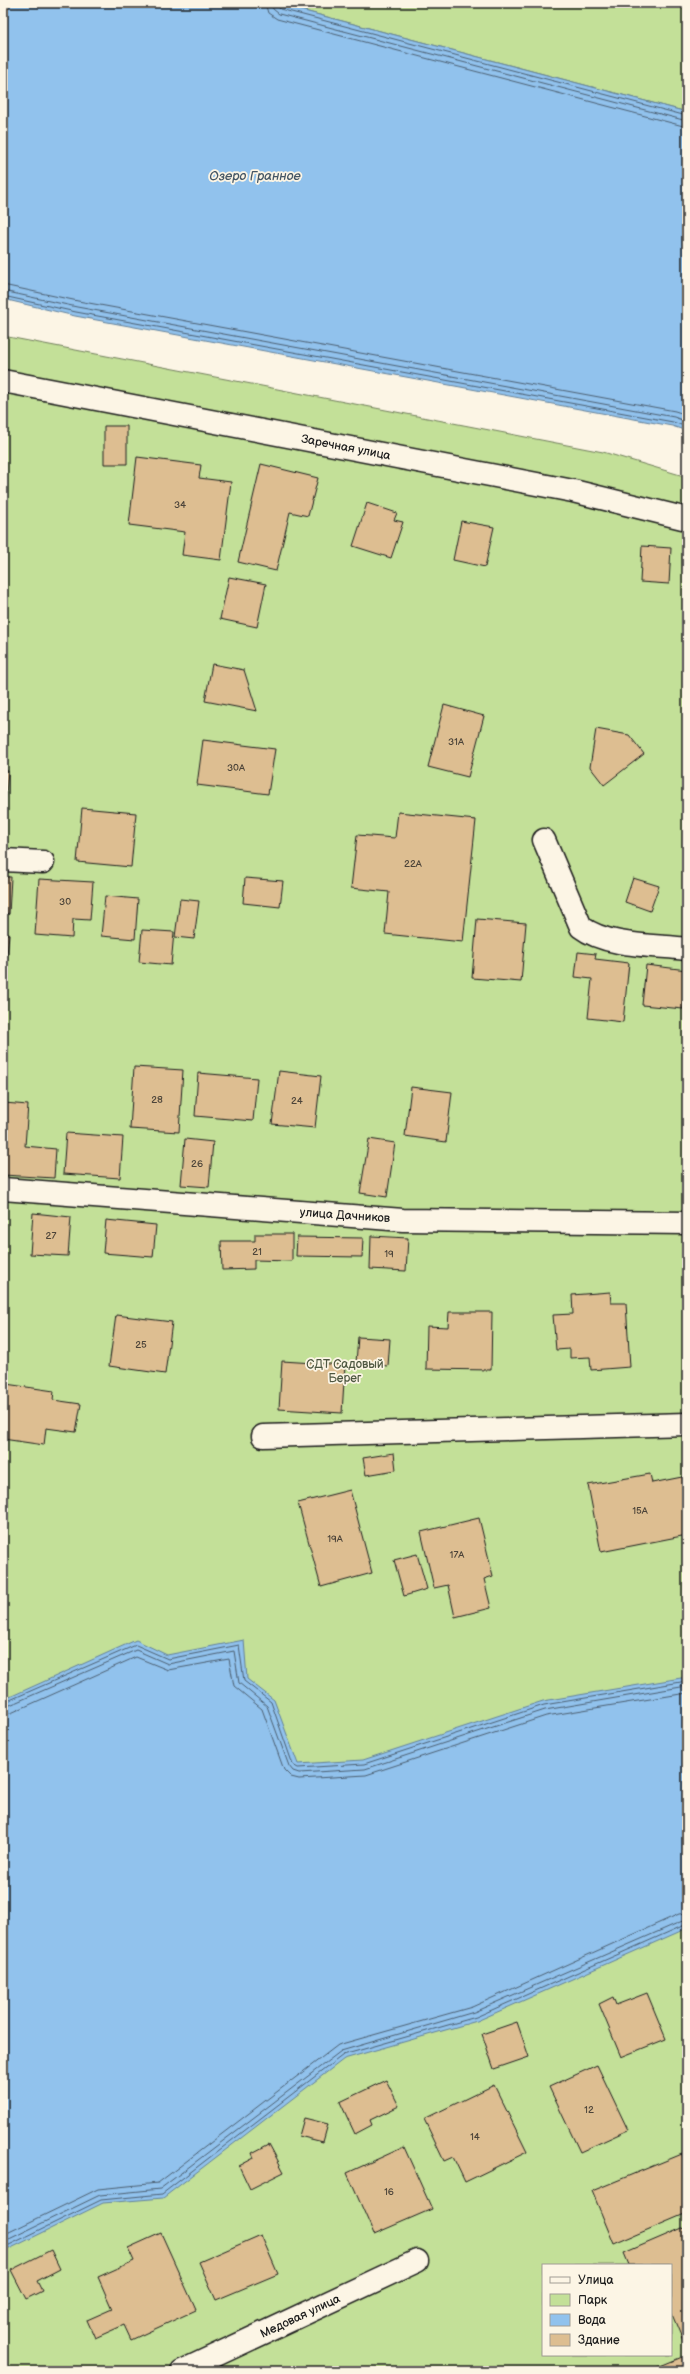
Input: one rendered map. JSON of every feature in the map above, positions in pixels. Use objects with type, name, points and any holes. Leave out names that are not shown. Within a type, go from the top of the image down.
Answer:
[{"type":"street","name":"Заречная улица","points":[[3,382],[573,491],[687,519]]},
{"type":"street","points":[[544,840],[581,927],[591,934],[604,939],[687,949]]},
{"type":"street","points":[[3,860],[43,862]]},
{"type":"street","name":"улица Дачников","points":[[3,1189],[403,1220],[687,1223]]},
{"type":"street","points":[[263,1436],[687,1424]]},
{"type":"street","name":"Медовая улица","points":[[182,2371],[417,2261]]},
{"type":"green space","points":[[274,3],[687,3],[687,112]]},
{"type":"green space","name":"СДТ Садовый Берег","points":[[3,336],[603,452],[687,477],[687,2371],[3,2371]]},
{"type":"water","name":"Озеро Гранное","points":[[3,3],[274,3],[687,112],[687,431],[672,426],[75,316],[3,299]]},
{"type":"water","points":[[136,1640],[167,1655],[244,1640],[247,1679],[274,1700],[298,1764],[363,1760],[543,1701],[687,1677],[687,1926],[683,1930],[477,2021],[344,2059],[163,2198],[103,2203],[3,2252],[3,1700]]},
{"type":"building","points":[[104,426],[127,426],[127,464],[104,464]]},
{"type":"building","points":[[137,457],[201,465],[199,478],[231,482],[221,560],[182,555],[185,532],[129,525]]},
{"type":"building","points":[[261,464],[318,478],[308,516],[290,512],[276,571],[238,562]]},
{"type":"building","points":[[367,503],[397,513],[394,520],[403,522],[391,558],[353,546]]},
{"type":"building","points":[[461,521],[494,527],[485,567],[453,560]]},
{"type":"building","points":[[642,546],[671,548],[669,584],[640,582]]},
{"type":"building","points":[[229,577],[266,584],[257,627],[220,619]]},
{"type":"building","points":[[212,664],[244,670],[257,711],[205,701]]},
{"type":"building","points":[[444,705],[484,716],[468,777],[428,767]]},
{"type":"building","points":[[596,729],[629,735],[644,754],[604,785],[590,767]]},
{"type":"building","points":[[203,740],[275,749],[268,794],[197,785]]},
{"type":"building","points":[[3,770],[8,771],[4,815],[3,815]]},
{"type":"building","points":[[82,808],[136,813],[131,867],[77,862]]},
{"type":"building","points":[[398,812],[476,820],[463,942],[385,934],[389,892],[351,888],[357,835],[395,838]]},
{"type":"building","points":[[3,877],[11,877],[9,914],[3,913]]},
{"type":"building","points":[[245,878],[283,881],[280,907],[243,903]]},
{"type":"building","points":[[633,878],[659,886],[650,911],[625,902]]},
{"type":"building","points":[[39,879],[93,882],[90,920],[73,919],[72,938],[35,935]]},
{"type":"building","points":[[105,896],[138,899],[135,939],[101,936]]},
{"type":"building","points":[[180,899],[199,901],[194,939],[175,937]]},
{"type":"building","points":[[477,919],[526,923],[521,982],[472,978]]},
{"type":"building","points":[[142,930],[174,932],[171,965],[139,962]]},
{"type":"building","points":[[3,934],[9,934],[4,988],[3,988]]},
{"type":"building","points":[[578,952],[596,954],[595,959],[629,963],[623,1022],[588,1018],[592,979],[575,977]]},
{"type":"building","points":[[646,965],[687,970],[683,1009],[642,1005]]},
{"type":"building","points":[[134,1067],[183,1070],[179,1132],[130,1129]]},
{"type":"building","points":[[279,1071],[321,1076],[315,1128],[272,1124]]},
{"type":"building","points":[[198,1073],[257,1078],[253,1121],[195,1116]]},
{"type":"building","points":[[411,1087],[452,1092],[446,1142],[405,1136]]},
{"type":"building","points":[[4,1103],[28,1105],[25,1146],[56,1149],[54,1178],[3,1175]]},
{"type":"building","points":[[66,1133],[123,1137],[120,1178],[63,1174]]},
{"type":"building","points":[[185,1139],[213,1142],[209,1187],[181,1185]]},
{"type":"building","points":[[369,1139],[395,1143],[387,1197],[360,1193]]},
{"type":"building","points":[[33,1213],[71,1217],[68,1256],[30,1254]]},
{"type":"building","points":[[106,1220],[156,1225],[153,1257],[103,1253]]},
{"type":"building","points":[[255,1234],[292,1234],[292,1261],[254,1260],[254,1269],[222,1270],[221,1241],[255,1241]]},
{"type":"building","points":[[371,1236],[408,1238],[406,1271],[370,1269]]},
{"type":"building","points":[[297,1237],[363,1238],[362,1257],[296,1256]]},
{"type":"building","points":[[610,1292],[611,1303],[626,1303],[630,1367],[591,1370],[590,1357],[570,1358],[570,1349],[556,1350],[553,1315],[573,1314],[572,1295]]},
{"type":"building","points":[[449,1312],[492,1312],[491,1370],[426,1369],[427,1326],[448,1327]]},
{"type":"building","points":[[116,1315],[172,1322],[165,1374],[109,1366]]},
{"type":"building","points":[[358,1337],[390,1339],[388,1366],[356,1363]]},
{"type":"building","points":[[282,1361],[345,1365],[342,1413],[279,1409]]},
{"type":"building","points":[[6,1384],[54,1391],[53,1400],[81,1404],[76,1432],[46,1428],[44,1445],[3,1439],[3,1404]]},
{"type":"building","points":[[394,1453],[396,1470],[366,1475],[363,1458]]},
{"type":"building","points":[[650,1474],[652,1483],[687,1476],[687,1535],[601,1552],[588,1485]]},
{"type":"building","points":[[350,1490],[372,1573],[321,1587],[298,1503]]},
{"type":"building","points":[[479,1518],[493,1576],[484,1579],[491,1608],[455,1617],[448,1585],[434,1588],[421,1532]]},
{"type":"building","points":[[417,1554],[427,1589],[404,1596],[394,1560]]},
{"type":"building","points":[[647,1993],[666,2039],[621,2057],[599,2004],[613,1997],[616,2005]]},
{"type":"building","points":[[517,2022],[529,2057],[494,2069],[482,2034]]},
{"type":"building","points":[[597,2065],[628,2130],[580,2152],[549,2087]]},
{"type":"building","points":[[386,2080],[399,2106],[370,2120],[372,2125],[355,2134],[340,2102]]},
{"type":"building","points":[[494,2085],[527,2152],[465,2182],[453,2157],[444,2161],[424,2119]]},
{"type":"building","points":[[304,2118],[328,2124],[323,2142],[299,2136]]},
{"type":"building","points":[[269,2144],[284,2172],[250,2189],[239,2166],[254,2158],[252,2153]]},
{"type":"building","points":[[404,2147],[432,2209],[374,2234],[347,2173]]},
{"type":"building","points":[[682,2154],[687,2166],[687,2213],[614,2244],[592,2191]]},
{"type":"building","points":[[687,2226],[687,2350],[672,2314],[672,2264],[629,2264],[624,2253]]},
{"type":"building","points":[[161,2233],[196,2310],[131,2340],[124,2325],[95,2338],[87,2320],[112,2309],[98,2277],[134,2261],[128,2248]]},
{"type":"building","points":[[261,2235],[278,2274],[216,2300],[199,2262]]},
{"type":"building","points":[[51,2250],[60,2269],[37,2281],[42,2291],[26,2299],[11,2270]]},
{"type":"building","points":[[687,2355],[687,2371],[648,2371]]}]
